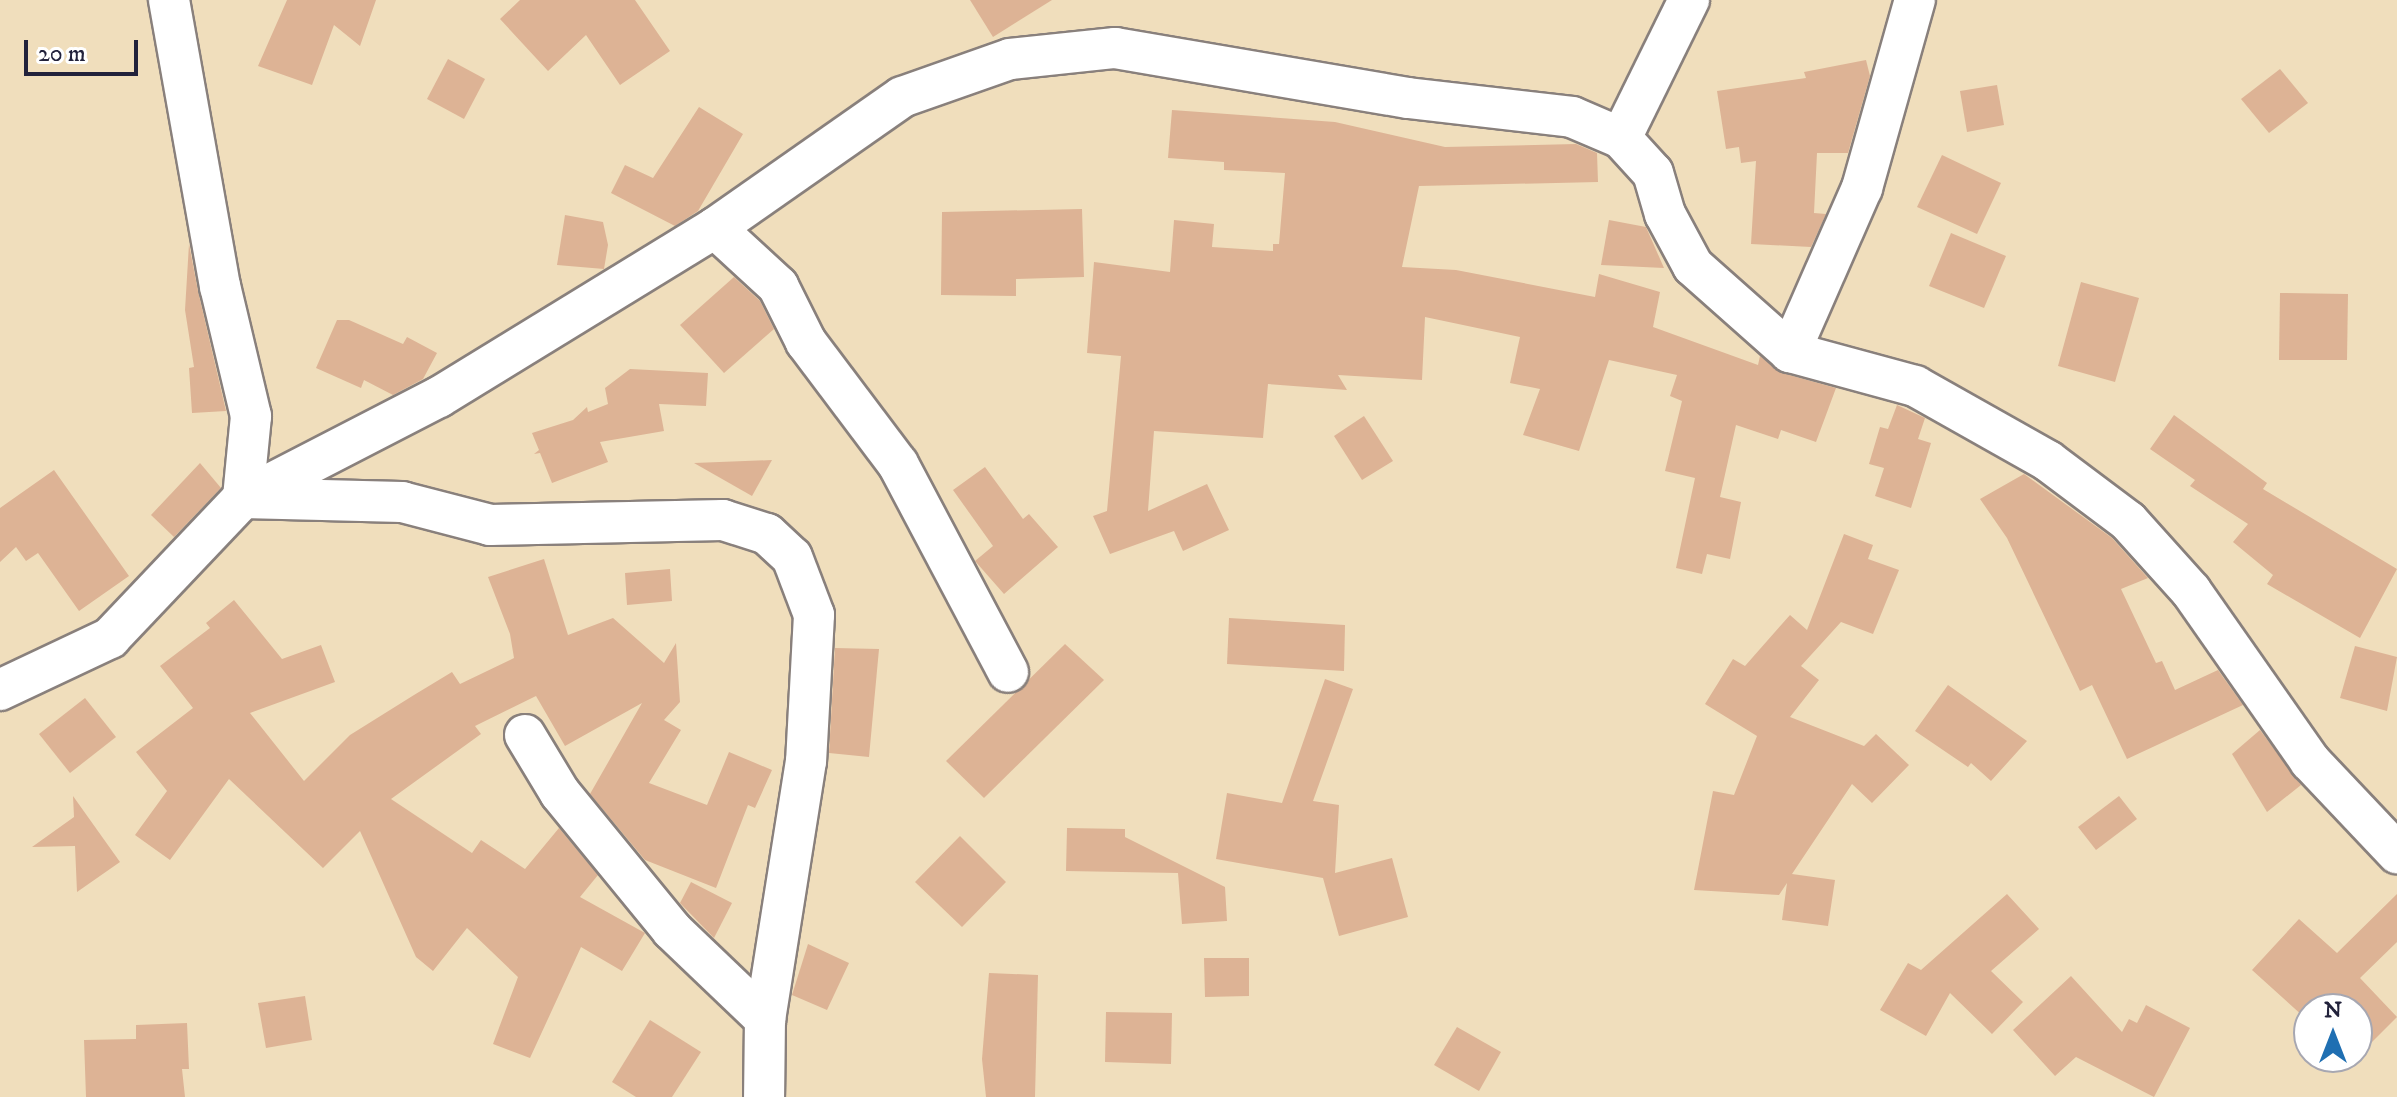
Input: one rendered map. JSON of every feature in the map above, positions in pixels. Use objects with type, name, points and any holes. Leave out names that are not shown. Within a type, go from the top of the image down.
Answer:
[{"type":"street","points":[[169,0],[220,286],[251,416],[243,498]]},
{"type":"street","points":[[1621,138],[1689,0]]},
{"type":"street","points":[[1790,352],[1862,188],[1915,0]]},
{"type":"street","points":[[0,690],[110,638],[243,498],[439,397],[715,228],[902,97],[1010,59],[1115,48],[1395,96],[1572,117],[1621,138],[1653,173],[1665,214],[1693,266],[1790,352],[1927,392],[2048,461],[2128,521],[2191,591],[2310,761],[2397,853]]},
{"type":"street","points":[[715,228],[778,286],[806,342],[898,464],[1008,672]]},
{"type":"street","points":[[243,498],[402,502],[490,525],[723,520],[767,534],[792,557],[814,615],[806,761],[765,1019],[764,1097]]},
{"type":"street","points":[[525,735],[560,793],[672,930],[765,1019]]},
{"type":"building","points":[[287,0],[376,0],[360,46],[334,25],[312,85],[258,66]]},
{"type":"building","points":[[520,0],[635,0],[670,51],[620,85],[586,35],[548,71],[500,19]]},
{"type":"building","points":[[970,0],[1052,0],[993,37]]},
{"type":"building","points":[[448,59],[485,79],[464,119],[427,99]]},
{"type":"building","points":[[1866,60],[1870,76],[1848,153],[1817,153],[1814,213],[1826,214],[1811,247],[1751,244],[1756,161],[1741,163],[1739,147],[1726,149],[1717,91],[1806,78],[1804,72]]},
{"type":"building","points":[[2280,69],[2308,103],[2269,133],[2241,99]]},
{"type":"building","points":[[1997,85],[2004,125],[1967,132],[1960,91]]},
{"type":"building","points":[[699,107],[743,134],[698,211],[675,226],[611,193],[625,165],[653,178]]},
{"type":"building","points":[[1172,110],[1335,122],[1445,147],[1576,144],[1597,153],[1598,182],[1419,186],[1402,267],[1456,270],[1595,297],[1599,274],[1660,292],[1653,327],[1758,365],[1760,356],[1782,373],[1836,388],[1816,442],[1781,430],[1778,439],[1736,425],[1720,497],[1741,502],[1730,559],[1707,554],[1702,574],[1676,568],[1695,478],[1665,471],[1682,401],[1670,396],[1677,375],[1609,360],[1579,451],[1523,435],[1540,389],[1510,383],[1520,337],[1425,317],[1422,380],[1338,375],[1347,390],[1268,384],[1263,438],[1154,431],[1148,511],[1207,484],[1229,530],[1183,551],[1174,531],[1110,554],[1093,516],[1107,511],[1121,356],[1087,353],[1094,262],[1170,272],[1174,220],[1214,224],[1212,247],[1273,251],[1273,244],[1279,244],[1285,173],[1224,170],[1224,162],[1168,158]]},
{"type":"building","points":[[1942,155],[2001,183],[1977,234],[1917,207]]},
{"type":"building","points":[[1082,209],[1084,277],[1016,279],[1016,296],[941,295],[942,212]]},
{"type":"building","points":[[565,215],[603,222],[608,245],[604,269],[557,265]]},
{"type":"building","points":[[1609,220],[1646,227],[1664,268],[1601,265]]},
{"type":"building","points":[[1951,233],[2006,256],[1984,308],[1929,286]]},
{"type":"building","points":[[189,244],[226,411],[192,413],[189,368],[194,367],[185,310]]},
{"type":"building","points":[[734,277],[760,301],[774,329],[724,373],[680,325]]},
{"type":"building","points":[[2081,282],[2139,298],[2115,382],[2058,366]]},
{"type":"building","points":[[2280,293],[2348,294],[2347,360],[2279,360]]},
{"type":"building","points":[[337,320],[349,320],[403,344],[407,337],[437,353],[423,379],[393,395],[364,380],[361,388],[316,368]]},
{"type":"building","points":[[630,369],[708,373],[706,406],[659,404],[664,431],[600,442],[608,462],[552,483],[540,453],[534,454],[539,450],[532,433],[573,420],[587,407],[588,412],[608,404],[605,388]]},
{"type":"building","points":[[1897,405],[1925,418],[1918,439],[1931,443],[1911,508],[1875,496],[1884,468],[1869,464],[1880,427],[1888,429]]},
{"type":"building","points":[[2174,415],[2267,483],[2263,489],[2397,569],[2360,638],[2267,584],[2273,575],[2233,542],[2248,524],[2190,486],[2195,480],[2150,449]]},
{"type":"building","points":[[1364,416],[1393,461],[1362,480],[1334,436]]},
{"type":"building","points":[[772,460],[752,496],[694,463]]},
{"type":"building","points":[[200,463],[221,488],[174,537],[151,515]]},
{"type":"building","points":[[985,467],[1023,519],[1029,514],[1058,547],[1004,594],[975,561],[993,546],[953,490]]},
{"type":"building","points":[[54,470],[129,576],[79,611],[38,553],[26,561],[16,547],[0,562],[0,508]]},
{"type":"building","points":[[2024,474],[2112,538],[2148,578],[2121,589],[2156,663],[2162,661],[2175,690],[2218,670],[2243,705],[2127,759],[2092,685],[2080,691],[2007,538],[1980,499]]},
{"type":"building","points":[[1844,534],[1873,545],[1868,559],[1899,570],[1873,634],[1841,622],[1801,666],[1819,680],[1790,717],[1864,746],[1876,734],[1909,765],[1872,803],[1852,784],[1792,874],[1835,880],[1828,926],[1782,920],[1787,883],[1779,895],[1694,890],[1713,791],[1734,795],[1757,736],[1705,704],[1733,659],[1745,666],[1790,615],[1807,630]]},
{"type":"building","points":[[544,559],[568,635],[613,618],[664,663],[676,643],[680,702],[664,720],[681,730],[649,783],[707,805],[729,752],[772,770],[755,808],[748,805],[716,888],[645,860],[590,794],[642,703],[565,746],[536,696],[475,726],[481,734],[391,799],[472,853],[481,840],[525,869],[559,828],[598,875],[580,897],[645,933],[622,971],[581,947],[530,1058],[493,1044],[518,977],[467,928],[433,971],[416,957],[360,831],[323,868],[229,779],[170,860],[135,835],[167,791],[136,752],[193,708],[160,666],[210,628],[206,623],[234,600],[282,659],[321,645],[335,682],[250,713],[304,781],[350,735],[452,672],[460,684],[514,658],[510,634],[488,577]]},
{"type":"building","points":[[670,569],[672,601],[627,605],[625,573]]},
{"type":"building","points":[[1229,618],[1345,625],[1344,671],[1227,664]]},
{"type":"building","points":[[1065,644],[1104,680],[984,798],[946,761]]},
{"type":"building","points":[[2355,646],[2397,657],[2387,711],[2340,698]]},
{"type":"building","points":[[835,648],[879,649],[869,757],[829,753]]},
{"type":"building","points":[[1325,679],[1353,689],[1313,801],[1339,805],[1335,873],[1392,858],[1408,917],[1339,936],[1323,878],[1216,859],[1227,793],[1282,803]]},
{"type":"building","points":[[1948,685],[2027,741],[1991,781],[1971,763],[1968,767],[1915,731]]},
{"type":"building","points":[[85,698],[116,737],[70,773],[39,734]]},
{"type":"building","points":[[2260,730],[2301,785],[2267,812],[2232,754]]},
{"type":"building","points":[[73,796],[120,862],[77,892],[75,846],[32,847],[74,817]]},
{"type":"building","points":[[2119,796],[2137,819],[2096,850],[2078,827]]},
{"type":"building","points":[[1067,828],[1125,829],[1125,837],[1225,887],[1227,921],[1182,924],[1178,873],[1066,871]]},
{"type":"building","points":[[960,836],[1006,882],[962,927],[915,882]]},
{"type":"building","points":[[691,882],[732,903],[714,938],[680,903]]},
{"type":"building","points":[[2007,894],[2039,929],[1991,971],[2023,1002],[1992,1034],[1950,993],[1926,1036],[1880,1010],[1908,963],[1921,970]]},
{"type":"building","points":[[2397,894],[2397,942],[2360,978],[2397,1017],[2373,1041],[2373,993],[2293,993],[2293,1007],[2252,970],[2299,919],[2337,953]]},
{"type":"building","points":[[808,944],[849,963],[827,1010],[792,995]]},
{"type":"building","points":[[1204,958],[1249,958],[1249,996],[1205,997]]},
{"type":"building","points":[[989,973],[1038,975],[1035,1097],[986,1097],[982,1059]]},
{"type":"building","points":[[2071,976],[2122,1032],[2129,1019],[2137,1023],[2146,1005],[2190,1028],[2154,1097],[2076,1057],[2055,1076],[2013,1030]]},
{"type":"building","points":[[305,996],[312,1040],[266,1048],[258,1003]]},
{"type":"building","points":[[1106,1012],[1172,1013],[1171,1064],[1105,1062]]},
{"type":"building","points":[[650,1020],[701,1052],[672,1097],[636,1097],[612,1082]]},
{"type":"building","points":[[187,1023],[189,1069],[182,1069],[185,1097],[86,1097],[84,1040],[136,1039],[136,1025]]},
{"type":"building","points":[[1457,1027],[1501,1052],[1479,1091],[1434,1065]]}]
